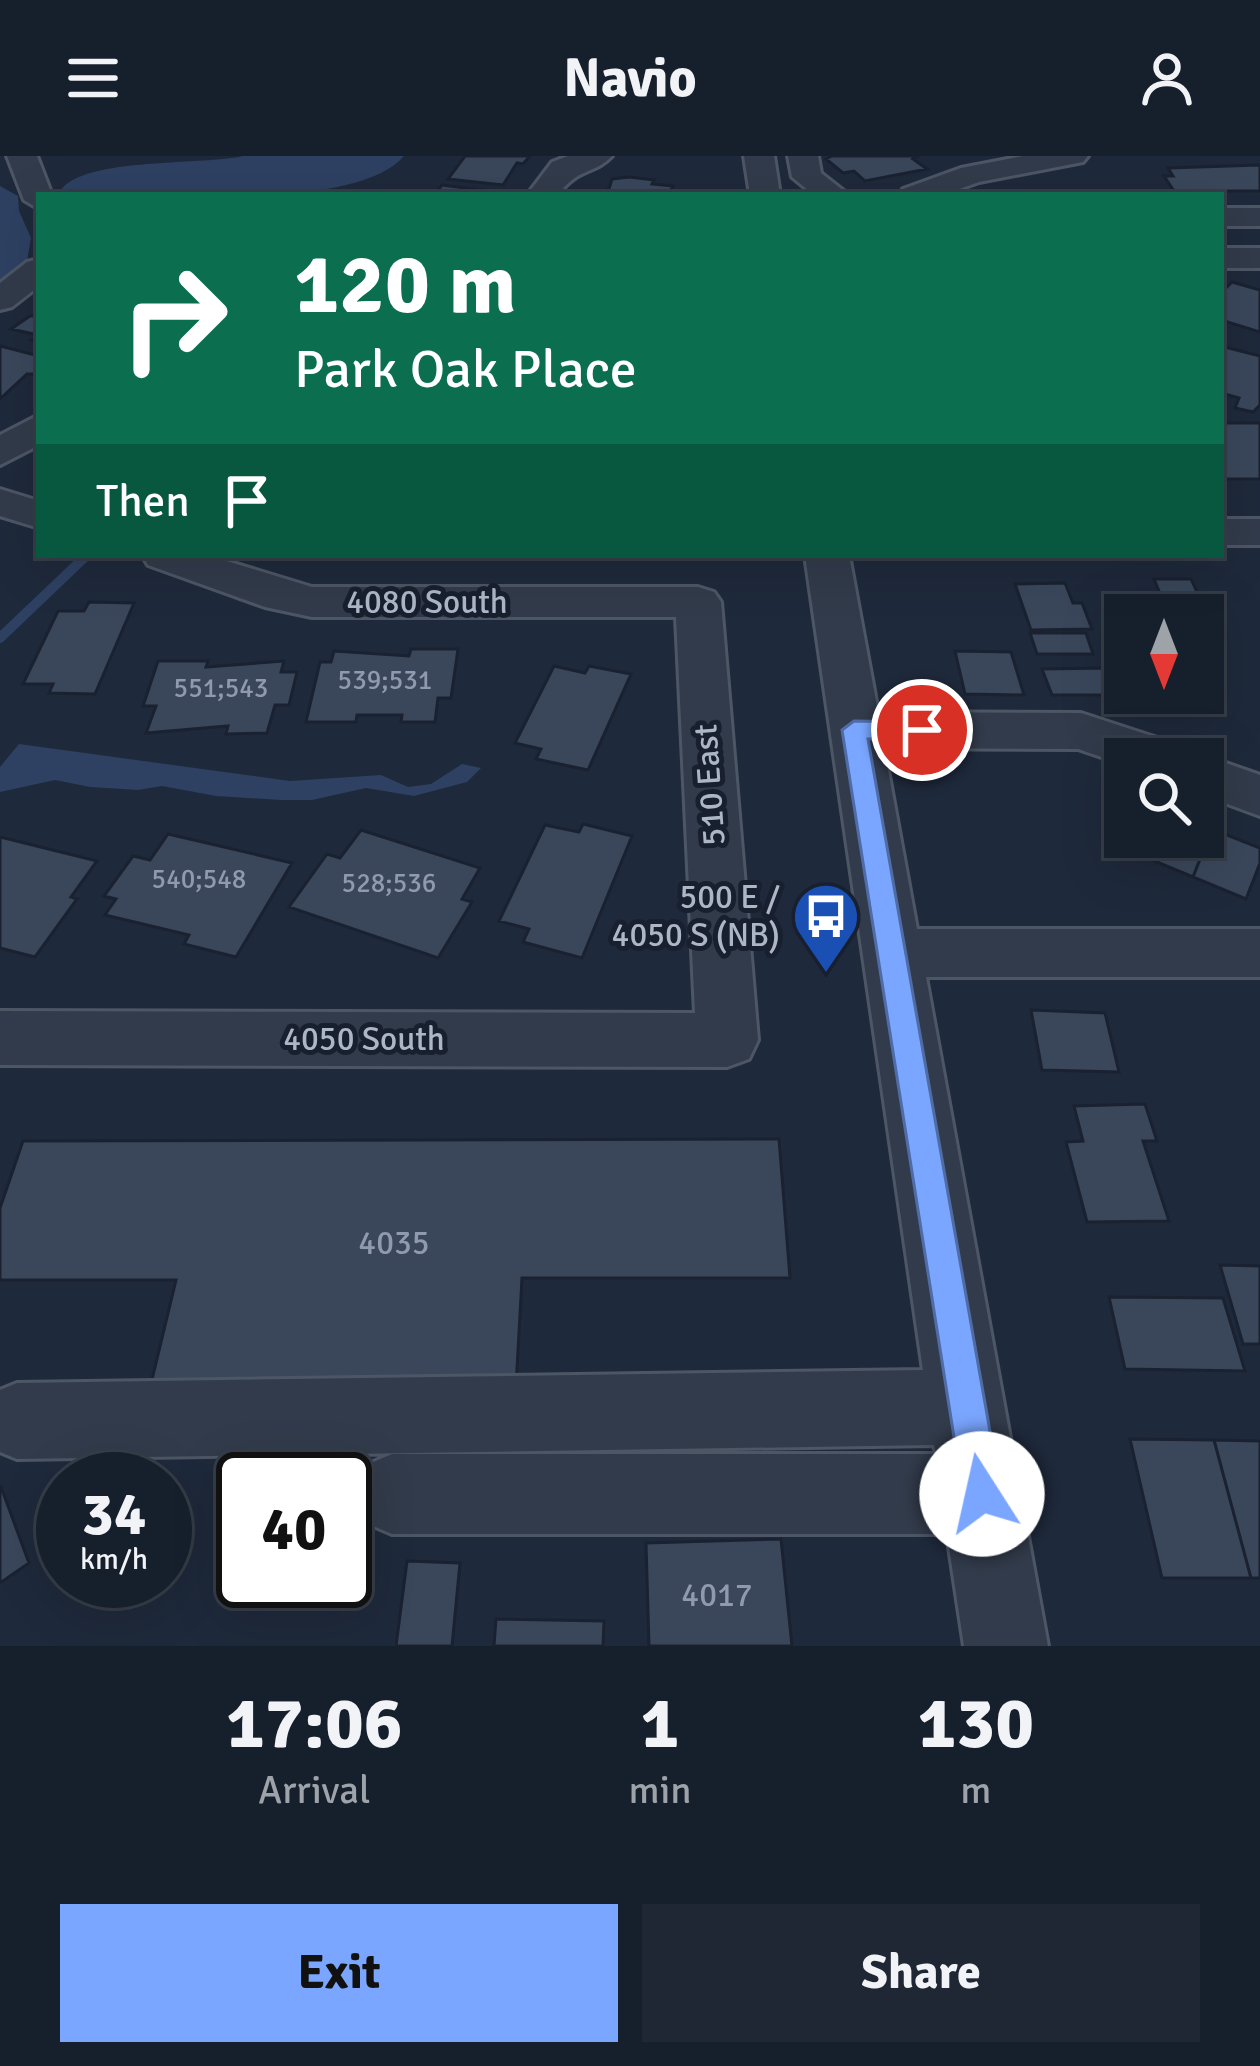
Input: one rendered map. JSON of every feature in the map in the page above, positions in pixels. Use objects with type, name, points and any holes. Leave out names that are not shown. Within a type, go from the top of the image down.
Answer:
[{"type":"street","points":[[22,156],[36,192]]},
{"type":"street","points":[[544,192],[562,168],[597,156]]},
{"type":"street","points":[[759,156],[765,192]]},
{"type":"street","points":[[803,156],[807,177],[830,192]]},
{"type":"street","points":[[922,192],[973,174],[1073,156]]},
{"type":"street","points":[[1224,217],[1260,217]]},
{"type":"street","points":[[1224,258],[1260,258]]},
{"type":"street","points":[[0,300],[36,271]]},
{"type":"street","points":[[0,502],[36,514]]},
{"type":"street","points":[[1224,532],[1260,532]]},
{"type":"street","name":"4080 South","points":[[173,558],[296,599],[698,602]]},
{"type":"street","points":[[497,602],[501,558]]},
{"type":"street","points":[[826,558],[1006,1646]]},
{"type":"street","name":"510 East","points":[[698,602],[727,1040]]},
{"type":"street","points":[[854,730],[1082,731],[1104,739]]},
{"type":"street","points":[[1224,782],[1260,796]]},
{"type":"street","points":[[891,953],[1260,953]]},
{"type":"street","name":"4050 South","points":[[0,1038],[727,1040]]},
{"type":"street","points":[[17,1421],[967,1407]]},
{"type":"street","points":[[392,1494],[982,1494]]},
{"type":"water","points":[[404,156],[378,174],[306,192],[61,192],[88,174],[112,168],[223,159]]},
{"type":"water","points":[[0,186],[18,196],[31,238],[25,273],[0,290]]},
{"type":"water","points":[[19,744],[290,781],[381,775],[408,787],[431,784],[462,764],[481,768],[467,782],[414,796],[366,788],[312,800],[281,800],[216,796],[162,786],[138,790],[90,787],[55,780],[0,792],[0,767]]},
{"type":"building","points":[[465,156],[530,156],[523,164],[517,163],[503,185],[448,179]]},
{"type":"building","points":[[919,156],[913,159],[927,169],[865,181],[854,171],[843,173],[826,159]]},
{"type":"building","points":[[1260,165],[1260,191],[1174,191],[1164,176],[1173,176],[1168,168]]},
{"type":"building","points":[[629,177],[673,186],[670,192],[608,192],[612,179]]},
{"type":"building","points":[[442,185],[496,192],[436,192]]},
{"type":"building","points":[[1232,282],[1260,290],[1260,332],[1224,321],[1224,290]]},
{"type":"building","points":[[30,316],[36,316],[36,335],[11,329]]},
{"type":"building","points":[[0,346],[36,355],[36,374],[27,374],[0,399]]},
{"type":"building","points":[[1224,347],[1260,356],[1260,405],[1253,412],[1235,408],[1239,398],[1224,394]]},
{"type":"building","points":[[1224,423],[1260,423],[1260,479],[1224,479]]},
{"type":"building","points":[[1154,579],[1191,579],[1198,594],[1160,594]]},
{"type":"building","points":[[1065,583],[1073,603],[1082,603],[1092,629],[1031,630],[1015,584]]},
{"type":"building","points":[[89,602],[134,603],[95,694],[49,693],[53,684],[23,684],[58,611],[84,611]]},
{"type":"building","points":[[1030,633],[1086,633],[1093,654],[1037,654]]},
{"type":"building","points":[[411,649],[458,649],[451,698],[438,698],[435,722],[401,722],[402,715],[357,715],[356,722],[306,722],[320,662],[331,662],[334,651],[409,656]]},
{"type":"building","points":[[955,651],[1011,652],[1024,695],[965,694]]},
{"type":"building","points":[[158,661],[208,661],[206,667],[284,661],[281,672],[297,672],[289,705],[275,705],[267,733],[226,734],[228,726],[146,733],[156,706],[143,706]]},
{"type":"building","points":[[554,666],[585,673],[589,666],[631,674],[588,770],[536,759],[541,749],[515,743]]},
{"type":"building","points":[[1104,668],[1104,695],[1052,695],[1042,669]]},
{"type":"building","points":[[583,824],[632,836],[582,958],[523,942],[529,929],[499,921],[545,825],[579,832]]},
{"type":"building","points":[[361,830],[480,868],[462,899],[472,902],[438,958],[289,907],[327,854],[340,858]]},
{"type":"building","points":[[168,834],[292,863],[236,957],[184,944],[189,935],[105,915],[116,899],[104,896],[133,856],[150,860]]},
{"type":"building","points":[[1224,834],[1260,848],[1260,863],[1246,899],[1193,877],[1201,858],[1224,858]]},
{"type":"building","points":[[0,837],[97,861],[71,897],[77,899],[35,957],[0,948]]},
{"type":"building","points":[[1147,858],[1201,858],[1193,877]]},
{"type":"building","points":[[1031,1010],[1105,1013],[1119,1072],[1042,1070]]},
{"type":"building","points":[[1145,1104],[1157,1141],[1143,1141],[1169,1221],[1087,1222],[1066,1142],[1083,1141],[1074,1106]]},
{"type":"building","points":[[779,1139],[790,1278],[522,1278],[516,1387],[150,1388],[176,1280],[0,1280],[0,1208],[23,1141]]},
{"type":"building","points":[[1220,1265],[1260,1266],[1260,1344],[1243,1344]]},
{"type":"building","points":[[1109,1297],[1223,1298],[1245,1371],[1125,1369]]},
{"type":"building","points":[[1130,1439],[1214,1440],[1251,1578],[1162,1578]]},
{"type":"building","points":[[1214,1440],[1260,1441],[1260,1578],[1251,1578]]},
{"type":"building","points":[[0,1488],[29,1563],[0,1583]]},
{"type":"building","points":[[781,1539],[792,1646],[649,1646],[646,1543]]},
{"type":"building","points":[[407,1561],[460,1563],[452,1646],[396,1646]]},
{"type":"building","points":[[496,1619],[604,1621],[603,1646],[494,1646]]},
{"type":"waterway","points":[[0,638],[84,558]]},
{"type":"place","name":"500 E / 4050 S (NB)","points":[[826,975]]},
{"type":"route","points":[[922,730],[854,730],[982,1494]]}]
